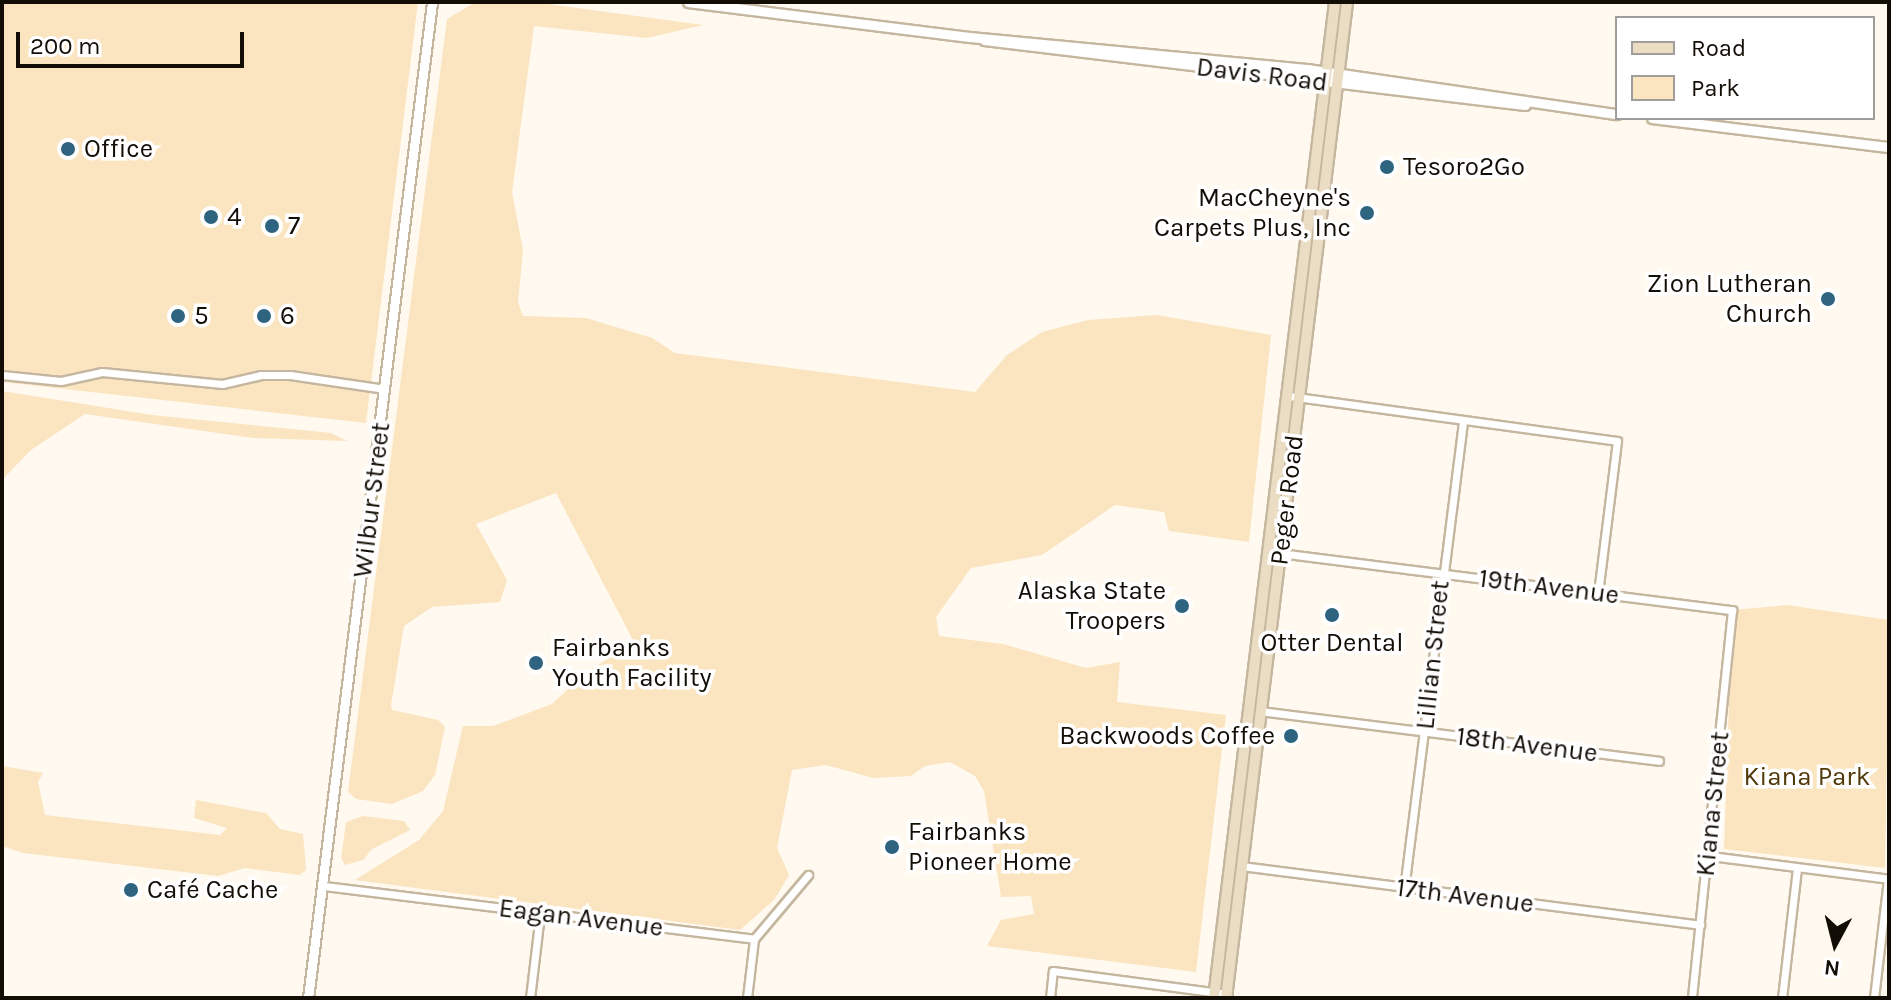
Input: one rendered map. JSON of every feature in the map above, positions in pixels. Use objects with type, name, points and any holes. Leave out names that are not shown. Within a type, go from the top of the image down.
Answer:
[{"type":"main road","name":"Peger Road","points":[[1332,78],[1335,2]]},
{"type":"main road","name":"Peger Road","points":[[1221,996],[1332,78],[1347,2]]},
{"type":"street","name":"Wilbur Street","points":[[308,998],[432,2]]},
{"type":"street","name":"Davis Road","points":[[688,2],[1615,114]]},
{"type":"street","points":[[1668,120],[1889,147]]},
{"type":"street","points":[[2,375],[61,381],[102,372],[222,384],[260,375],[290,375],[385,389]]},
{"type":"street","points":[[1294,397],[1617,441],[1598,593]]},
{"type":"street","name":"Lillian Street","points":[[1404,889],[1463,421]]},
{"type":"street","name":"19th Avenue","points":[[1276,552],[1732,610]]},
{"type":"street","name":"Kiana Street","points":[[1692,998],[1710,856],[1732,610]]},
{"type":"street","name":"18th Avenue","points":[[1257,711],[1659,761]]},
{"type":"street","points":[[1710,856],[1888,879],[1874,998]]},
{"type":"street","name":"17th Avenue","points":[[1237,865],[1700,925]]},
{"type":"street","points":[[1782,998],[1797,868]]},
{"type":"street","points":[[747,998],[754,939],[808,875]]},
{"type":"street","name":"Eagan Avenue","points":[[324,886],[754,939]]},
{"type":"street","points":[[530,998],[540,914]]},
{"type":"street","points":[[1050,998],[1053,971],[1221,996]]},
{"type":"green space","points":[[2,2],[418,2],[366,423],[2,382]]},
{"type":"green space","points":[[476,2],[533,2],[703,25],[647,38],[534,26],[512,192],[523,250],[518,302],[523,316],[586,318],[652,338],[675,353],[975,392],[1007,355],[1042,332],[1088,320],[1157,315],[1271,335],[1249,542],[1169,531],[1164,512],[1115,505],[1042,555],[971,568],[936,617],[939,636],[1003,644],[1086,668],[1120,662],[1117,702],[1226,715],[1196,972],[987,946],[1001,920],[1034,914],[1031,896],[1001,897],[984,791],[975,776],[950,762],[925,766],[911,776],[873,778],[826,765],[792,770],[777,848],[789,875],[774,900],[740,930],[355,880],[419,840],[443,811],[463,726],[493,726],[552,704],[587,672],[634,642],[556,493],[476,524],[507,580],[500,602],[432,607],[404,626],[391,705],[392,710],[438,720],[445,727],[435,775],[423,791],[392,804],[356,799],[348,792],[447,19]]},
{"type":"green space","points":[[2,391],[152,415],[331,433],[347,441],[253,438],[85,414],[31,450],[2,480]]},
{"type":"green space","name":"Kiana Park","points":[[1787,605],[1889,620],[1885,868],[1724,849],[1732,610]]},
{"type":"green space","points":[[2,766],[43,773],[38,782],[45,815],[220,835],[227,828],[194,818],[196,800],[266,813],[280,829],[303,834],[306,870],[300,875],[245,868],[218,876],[23,853],[2,846]]},
{"type":"green space","points":[[363,816],[404,821],[410,830],[372,849],[363,860],[345,865],[341,858],[346,822]]},
{"type":"place","name":"Office","points":[[68,149]]},
{"type":"place","name":"Tesoro2Go","points":[[1387,167]]},
{"type":"place","name":"MacCheyne's Carpets Plus, Inc","points":[[1367,213]]},
{"type":"place","name":"4","points":[[211,217]]},
{"type":"place","name":"7","points":[[272,226]]},
{"type":"place","name":"Zion Lutheran Church","points":[[1828,299]]},
{"type":"place","name":"5","points":[[178,316]]},
{"type":"place","name":"6","points":[[264,316]]},
{"type":"place","name":"Alaska State Troopers","points":[[1182,606]]},
{"type":"place","name":"Otter Dental","points":[[1332,615]]},
{"type":"place","name":"Fairbanks Youth Facility","points":[[536,663]]},
{"type":"place","name":"Backwoods Coffee","points":[[1291,736]]},
{"type":"place","name":"Fairbanks Pioneer Home","points":[[892,847]]},
{"type":"place","name":"Café Cache","points":[[131,890]]}]
